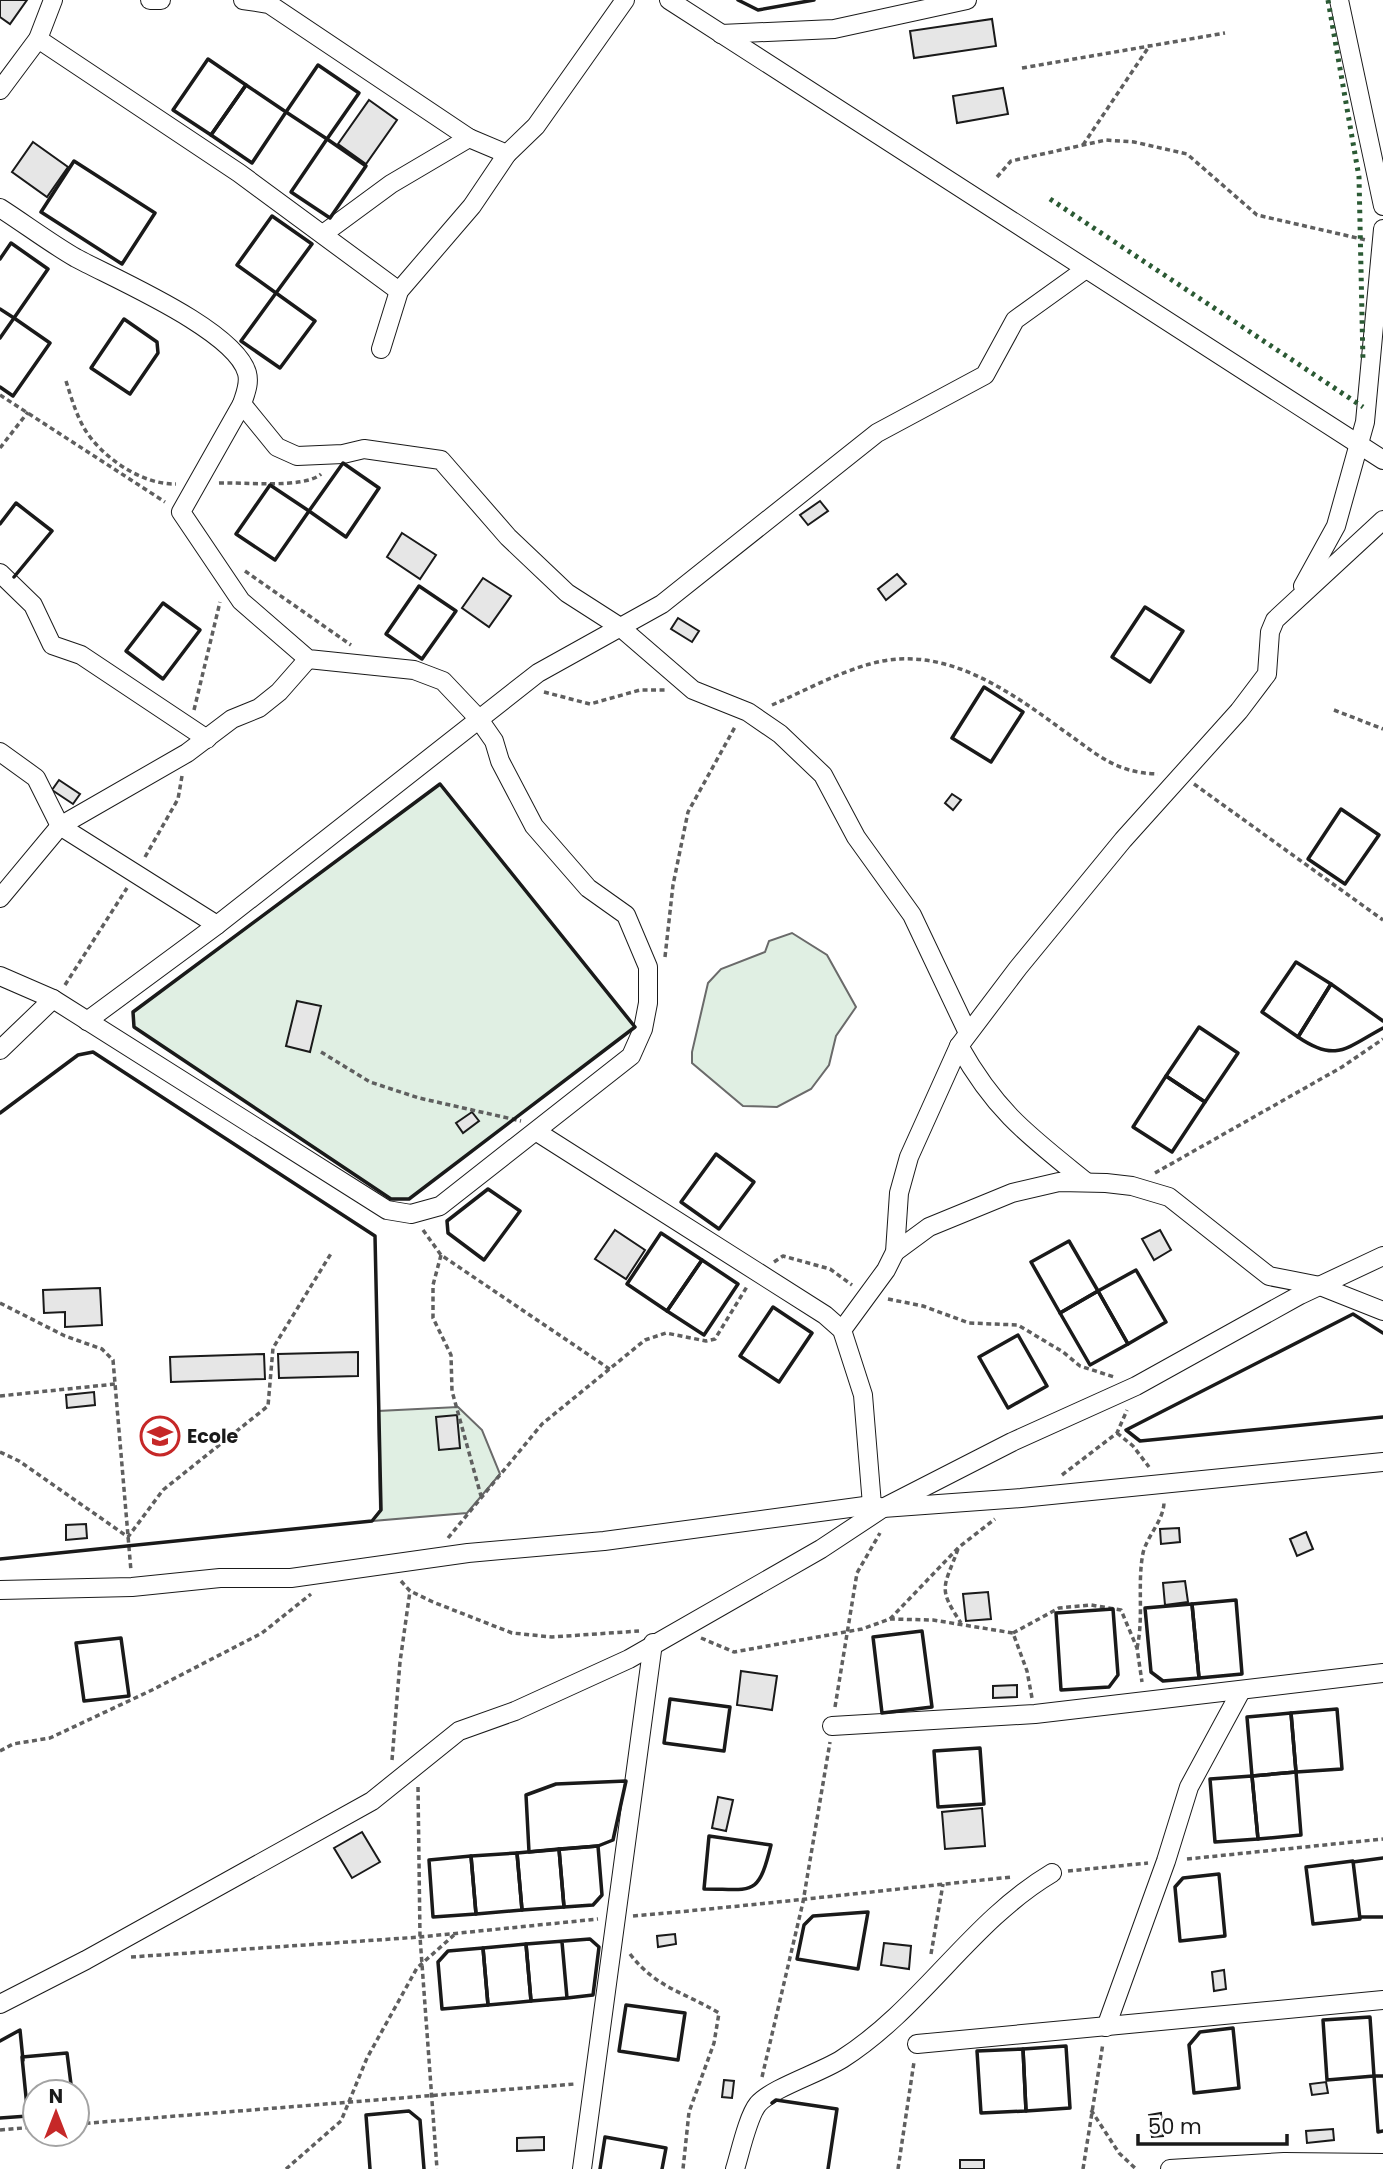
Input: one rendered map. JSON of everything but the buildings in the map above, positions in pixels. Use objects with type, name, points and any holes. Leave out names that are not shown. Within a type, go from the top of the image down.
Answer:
[{"type":"street","points":[[0,90],[38,39],[54,0]]},
{"type":"street","points":[[150,0],[161,0]]},
{"type":"street","points":[[243,0],[269,4],[469,138],[507,154]]},
{"type":"street","points":[[380,349],[399,291],[472,206],[507,154],[536,126],[625,0]]},
{"type":"street","points":[[669,0],[1383,460]]},
{"type":"street","points":[[722,34],[834,29],[967,0]]},
{"type":"street","points":[[1339,0],[1383,206]]},
{"type":"street","points":[[38,39],[323,233],[399,291]]},
{"type":"street","points":[[323,233],[391,184],[469,138]]},
{"type":"street","points":[[0,208],[76,257],[130,283],[220,339],[248,373],[248,386],[242,404],[181,512],[241,601],[308,659],[414,670],[443,681],[478,718],[494,741],[500,761],[534,825],[588,888],[626,915],[648,967],[648,1003],[643,1029],[631,1056],[440,1206],[411,1214],[387,1210],[53,999],[0,976]]},
{"type":"street","points":[[1296,599],[1336,526],[1365,422],[1383,239]]},
{"type":"street","points":[[87,1021],[217,925],[521,686],[662,604],[877,433],[985,374],[1015,320],[1086,269]]},
{"type":"street","points":[[242,404],[277,447],[297,456],[342,454],[364,449],[441,460],[508,537],[567,593],[620,627],[693,691],[746,711],[780,734],[823,775],[856,837],[912,915],[964,1040],[997,1106],[1021,1130],[1086,1181]]},
{"type":"street","points":[[895,1252],[900,1193],[909,1157],[964,1040],[1123,840],[1267,674],[1270,632],[1275,620],[1383,520]]},
{"type":"street","points":[[0,573],[33,605],[52,645],[81,655],[207,739]]},
{"type":"street","points":[[0,898],[60,826],[207,739],[232,719],[259,708],[279,692],[308,659]]},
{"type":"street","points":[[0,752],[36,778],[60,826],[217,925]]},
{"type":"street","points":[[0,1050],[53,999]]},
{"type":"street","points":[[537,1132],[825,1315],[842,1330],[863,1395],[878,1506]]},
{"type":"street","points":[[842,1330],[895,1252],[929,1227],[1012,1193],[1059,1182],[1086,1181],[1132,1186],[1169,1197],[1269,1276],[1320,1286],[1383,1311]]},
{"type":"street","points":[[0,2004],[86,1960],[372,1801],[459,1731],[515,1711],[629,1659],[649,1637],[678,1629],[821,1549],[878,1506],[1136,1387],[1320,1286],[1383,1256]]},
{"type":"street","points":[[0,1590],[132,1587],[220,1578],[291,1578],[468,1553],[604,1541],[878,1506],[1160,1484],[1383,1462]]},
{"type":"street","points":[[582,2169],[618,1923],[649,1637]]},
{"type":"street","points":[[832,1726],[1035,1714],[1383,1673]]},
{"type":"street","points":[[1106,2027],[1166,1861],[1189,1787],[1241,1690]]},
{"type":"street","points":[[735,2169],[756,2107],[766,2097],[820,2073],[856,2050],[925,1991],[1005,1908],[1030,1886],[1052,1873]]},
{"type":"street","points":[[917,2044],[1383,2000]]},
{"type":"street","points":[[1170,2169],[1284,2162],[1383,2163]]},
{"type":"path","points":[[1021,68],[1225,33]]},
{"type":"path","points":[[1082,146],[1150,45]]},
{"type":"path","points":[[997,177],[1011,161],[1106,140],[1188,154],[1257,215],[1383,239]]},
{"type":"path","points":[[0,448],[28,412]]},
{"type":"path","points":[[663,968],[673,885],[688,812],[746,711],[762,710],[869,664],[913,659],[941,662],[971,673],[1016,697],[1104,761],[1134,773],[1182,775],[1383,920]]},
{"type":"path","points":[[521,686],[590,704],[640,691],[693,691]]},
{"type":"path","points":[[1334,710],[1383,729]]},
{"type":"path","points":[[1132,1186],[1342,1067],[1383,1039]]},
{"type":"path","points":[[321,1052],[370,1082],[419,1098],[516,1118],[537,1132]]},
{"type":"path","points":[[411,1214],[441,1255],[611,1370]]},
{"type":"path","points":[[128,1537],[163,1490],[268,1406],[273,1348],[332,1252]]},
{"type":"path","points":[[441,1255],[433,1285],[433,1318],[451,1355],[452,1391],[481,1497]]},
{"type":"path","points":[[431,1560],[542,1424],[645,1340],[666,1333],[706,1341],[715,1339],[757,1271],[783,1256],[830,1269],[868,1295],[923,1306],[969,1323],[1018,1325],[1063,1352],[1080,1366],[1136,1387]]},
{"type":"path","points":[[0,1303],[65,1336],[102,1349],[113,1360],[132,1587]]},
{"type":"path","points":[[0,1396],[115,1384]]},
{"type":"path","points":[[1117,1433],[1133,1446],[1160,1484],[1164,1504],[1143,1554],[1141,1629],[1137,1648]]},
{"type":"path","points":[[0,1452],[19,1461],[128,1537]]},
{"type":"path","points":[[756,2107],[803,1902],[857,1573],[883,1528]]},
{"type":"path","points":[[959,1547],[943,1589],[945,1598],[961,1623]]},
{"type":"path","points":[[385,1566],[410,1591],[512,1633],[552,1637],[634,1631],[649,1637]]},
{"type":"path","points":[[0,1751],[13,1744],[50,1738],[262,1633],[338,1572]]},
{"type":"path","points":[[391,1773],[400,1662],[410,1591]]},
{"type":"path","points":[[678,1629],[734,1652],[846,1631],[890,1619],[961,1623],[1013,1633],[1059,1608],[1109,1607],[1121,1610],[1137,1648],[1142,1670],[1136,1702]]},
{"type":"path","points":[[629,1659],[634,1631]]},
{"type":"path","points":[[1013,1633],[1027,1671],[1035,1714]]},
{"type":"path","points":[[418,1764],[422,1961],[437,2169]]},
{"type":"path","points":[[128,1957],[618,1923],[803,1902],[833,1895],[1383,1839]]},
{"type":"path","points":[[618,1923],[624,1946],[644,1973],[662,1986],[719,2013],[714,2043],[689,2112],[683,2169]]},
{"type":"path","points":[[286,2169],[341,2121],[367,2058],[422,1961],[456,1934]]},
{"type":"path","points":[[1083,2169],[1106,2027]]},
{"type":"path","points":[[91,2123],[595,2082]]},
{"type":"path","points":[[1091,2110],[1119,2154],[1136,2169]]},
{"type":"path","points":[[0,2130],[21,2128]]},
{"type":"green space","points":[[440,784],[635,1027],[409,1199],[391,1199],[134,1027],[133,1012]]},
{"type":"green space","points":[[792,933],[827,955],[856,1007],[836,1036],[829,1065],[811,1089],[777,1107],[743,1106],[692,1063],[692,1052],[708,983],[721,969],[765,952],[769,941]]},
{"type":"green space","points":[[458,1407],[482,1430],[500,1474],[467,1513],[372,1521],[380,1510],[378,1411]]},
{"type":"hedge","points":[[1328,0],[1359,177],[1363,362]]},
{"type":"hedge","points":[[1050,199],[1363,407]]},
{"type":"wall","points":[[738,0],[758,10],[814,0]]},
{"type":"wall","points":[[208,59],[246,85],[211,135],[173,110],[208,59]]},
{"type":"wall","points":[[318,65],[359,93],[327,139],[286,112],[318,65]]},
{"type":"wall","points":[[246,85],[286,112],[252,163],[211,135],[246,85]]},
{"type":"wall","points":[[327,139],[366,166],[330,218],[291,192],[327,139]]},
{"type":"wall","points":[[74,161],[155,213],[122,264],[41,212],[74,161]]},
{"type":"wall","points":[[272,216],[312,244],[276,293],[237,265],[272,216]]},
{"type":"wall","points":[[0,259],[11,243],[48,269],[14,318],[0,309]]},
{"type":"wall","points":[[276,293],[315,321],[280,368],[241,341],[276,293]]},
{"type":"wall","points":[[0,338],[14,318],[50,343],[13,396],[0,387]]},
{"type":"wall","points":[[124,319],[157,342],[158,353],[130,394],[91,368],[124,319]]},
{"type":"wall","points":[[343,463],[379,488],[346,537],[309,511],[343,463]]},
{"type":"wall","points":[[270,485],[309,511],[275,560],[236,534],[270,485]]},
{"type":"wall","points":[[0,524],[16,503],[52,531],[14,577]]},
{"type":"wall","points":[[419,586],[456,611],[422,659],[386,634],[419,586]]},
{"type":"wall","points":[[163,603],[200,630],[163,679],[126,651],[163,603]]},
{"type":"wall","points":[[1145,607],[1183,631],[1150,682],[1112,657],[1145,607]]},
{"type":"wall","points":[[984,687],[1023,712],[991,762],[952,738],[984,687]]},
{"type":"wall","points":[[440,784],[635,1027],[409,1199],[391,1199],[134,1027],[133,1012],[440,784]]},
{"type":"wall","points":[[1341,809],[1379,835],[1345,884],[1308,859],[1341,809]]},
{"type":"wall","points":[[1296,962],[1331,984],[1298,1037],[1262,1012],[1296,962]]},
{"type":"wall","points":[[1383,1021],[1331,984],[1298,1037],[1311,1045],[1332,1051],[1350,1046],[1383,1028]]},
{"type":"wall","points":[[1199,1027],[1238,1053],[1205,1102],[1166,1076],[1199,1027]]},
{"type":"wall","points":[[0,1113],[78,1055],[93,1052],[375,1236],[381,1510],[372,1521],[0,1559]]},
{"type":"wall","points":[[1166,1076],[1205,1102],[1172,1152],[1133,1127],[1166,1076]]},
{"type":"wall","points":[[716,1154],[754,1182],[719,1229],[681,1202],[716,1154]]},
{"type":"wall","points":[[488,1189],[520,1211],[484,1260],[448,1233],[447,1221],[488,1189]]},
{"type":"wall","points":[[661,1233],[702,1260],[667,1311],[627,1284],[661,1233]]},
{"type":"wall","points":[[1069,1241],[1098,1291],[1060,1313],[1031,1262],[1069,1241]]},
{"type":"wall","points":[[702,1260],[738,1284],[704,1335],[667,1311],[702,1260]]},
{"type":"wall","points":[[1136,1270],[1166,1322],[1128,1344],[1098,1291],[1136,1270]]},
{"type":"wall","points":[[1098,1291],[1128,1344],[1090,1365],[1060,1313],[1098,1291]]},
{"type":"wall","points":[[773,1307],[812,1333],[779,1382],[740,1356],[773,1307]]},
{"type":"wall","points":[[1383,1333],[1353,1314],[1126,1430],[1140,1441],[1383,1417]]},
{"type":"wall","points":[[1018,1335],[1047,1386],[1008,1408],[979,1357],[1018,1335]]},
{"type":"wall","points":[[1236,1600],[1242,1674],[1199,1678],[1192,1604],[1236,1600]]},
{"type":"wall","points":[[1192,1604],[1199,1678],[1163,1681],[1151,1672],[1145,1608],[1192,1604]]},
{"type":"wall","points":[[1113,1609],[1118,1675],[1109,1687],[1061,1690],[1056,1613],[1113,1609]]},
{"type":"wall","points":[[922,1631],[932,1707],[882,1713],[873,1637],[922,1631]]},
{"type":"wall","points":[[121,1638],[129,1696],[84,1701],[76,1643],[121,1638]]},
{"type":"wall","points":[[670,1699],[730,1707],[724,1751],[664,1743],[670,1699]]},
{"type":"wall","points":[[1337,1709],[1342,1769],[1296,1772],[1291,1713],[1337,1709]]},
{"type":"wall","points":[[1291,1713],[1296,1772],[1252,1776],[1247,1717],[1291,1713]]},
{"type":"wall","points":[[980,1748],[984,1804],[938,1807],[934,1751],[980,1748]]},
{"type":"wall","points":[[1296,1772],[1301,1835],[1258,1839],[1252,1776],[1296,1772]]},
{"type":"wall","points":[[1252,1776],[1258,1839],[1215,1842],[1210,1779],[1252,1776]]},
{"type":"wall","points":[[626,1781],[613,1840],[598,1846],[529,1852],[526,1795],[556,1784],[626,1781]]},
{"type":"wall","points":[[709,1836],[771,1845],[757,1882],[743,1889],[704,1889],[709,1836]]},
{"type":"wall","points":[[598,1846],[602,1895],[593,1905],[564,1907],[559,1849],[598,1846]]},
{"type":"wall","points":[[559,1849],[564,1907],[522,1910],[517,1853],[559,1849]]},
{"type":"wall","points":[[517,1853],[522,1910],[476,1914],[471,1856],[517,1853]]},
{"type":"wall","points":[[471,1856],[476,1914],[433,1917],[429,1860],[471,1856]]},
{"type":"wall","points":[[1353,1862],[1383,1858]]},
{"type":"wall","points":[[1353,1861],[1360,1919],[1313,1924],[1306,1867],[1353,1861]]},
{"type":"wall","points":[[1219,1874],[1225,1936],[1180,1941],[1175,1887],[1183,1878],[1219,1874]]},
{"type":"wall","points":[[868,1912],[858,1969],[797,1959],[804,1925],[813,1916],[868,1912]]},
{"type":"wall","points":[[1360,1917],[1383,1917]]},
{"type":"wall","points":[[562,1942],[567,1998],[531,2001],[526,1944],[590,1939],[599,1947],[593,1995],[567,1998],[562,1942]]},
{"type":"wall","points":[[526,1944],[531,2001],[488,2005],[483,1948],[526,1944]]},
{"type":"wall","points":[[483,1948],[488,2005],[442,2009],[438,1962],[448,1951],[483,1948]]},
{"type":"wall","points":[[626,2005],[685,2013],[678,2060],[619,2051],[626,2005]]},
{"type":"wall","points":[[1370,2017],[1374,2076],[1327,2080],[1323,2020],[1370,2017]]},
{"type":"wall","points":[[1233,2028],[1239,2088],[1194,2093],[1189,2045],[1200,2032],[1233,2028]]},
{"type":"wall","points":[[0,2041],[20,2030],[23,2060]]},
{"type":"wall","points":[[1066,2046],[1070,2108],[1026,2111],[1023,2049],[1066,2046]]},
{"type":"wall","points":[[1023,2049],[1026,2111],[981,2113],[977,2051],[1023,2049]]},
{"type":"wall","points":[[24,2078],[22,2057],[67,2053],[70,2078]]},
{"type":"wall","points":[[1383,2076],[1374,2076],[1378,2132],[1383,2131]]},
{"type":"wall","points":[[772,2103],[776,2100],[837,2109],[828,2169]]},
{"type":"wall","points":[[370,2169],[366,2115],[409,2111],[420,2120],[424,2169]]},
{"type":"wall","points":[[0,2118],[21,2116]]},
{"type":"wall","points":[[600,2169],[605,2137],[666,2148],[662,2169]]},
{"type":"place","name":"Ecole","points":[[160,1436]]}]
